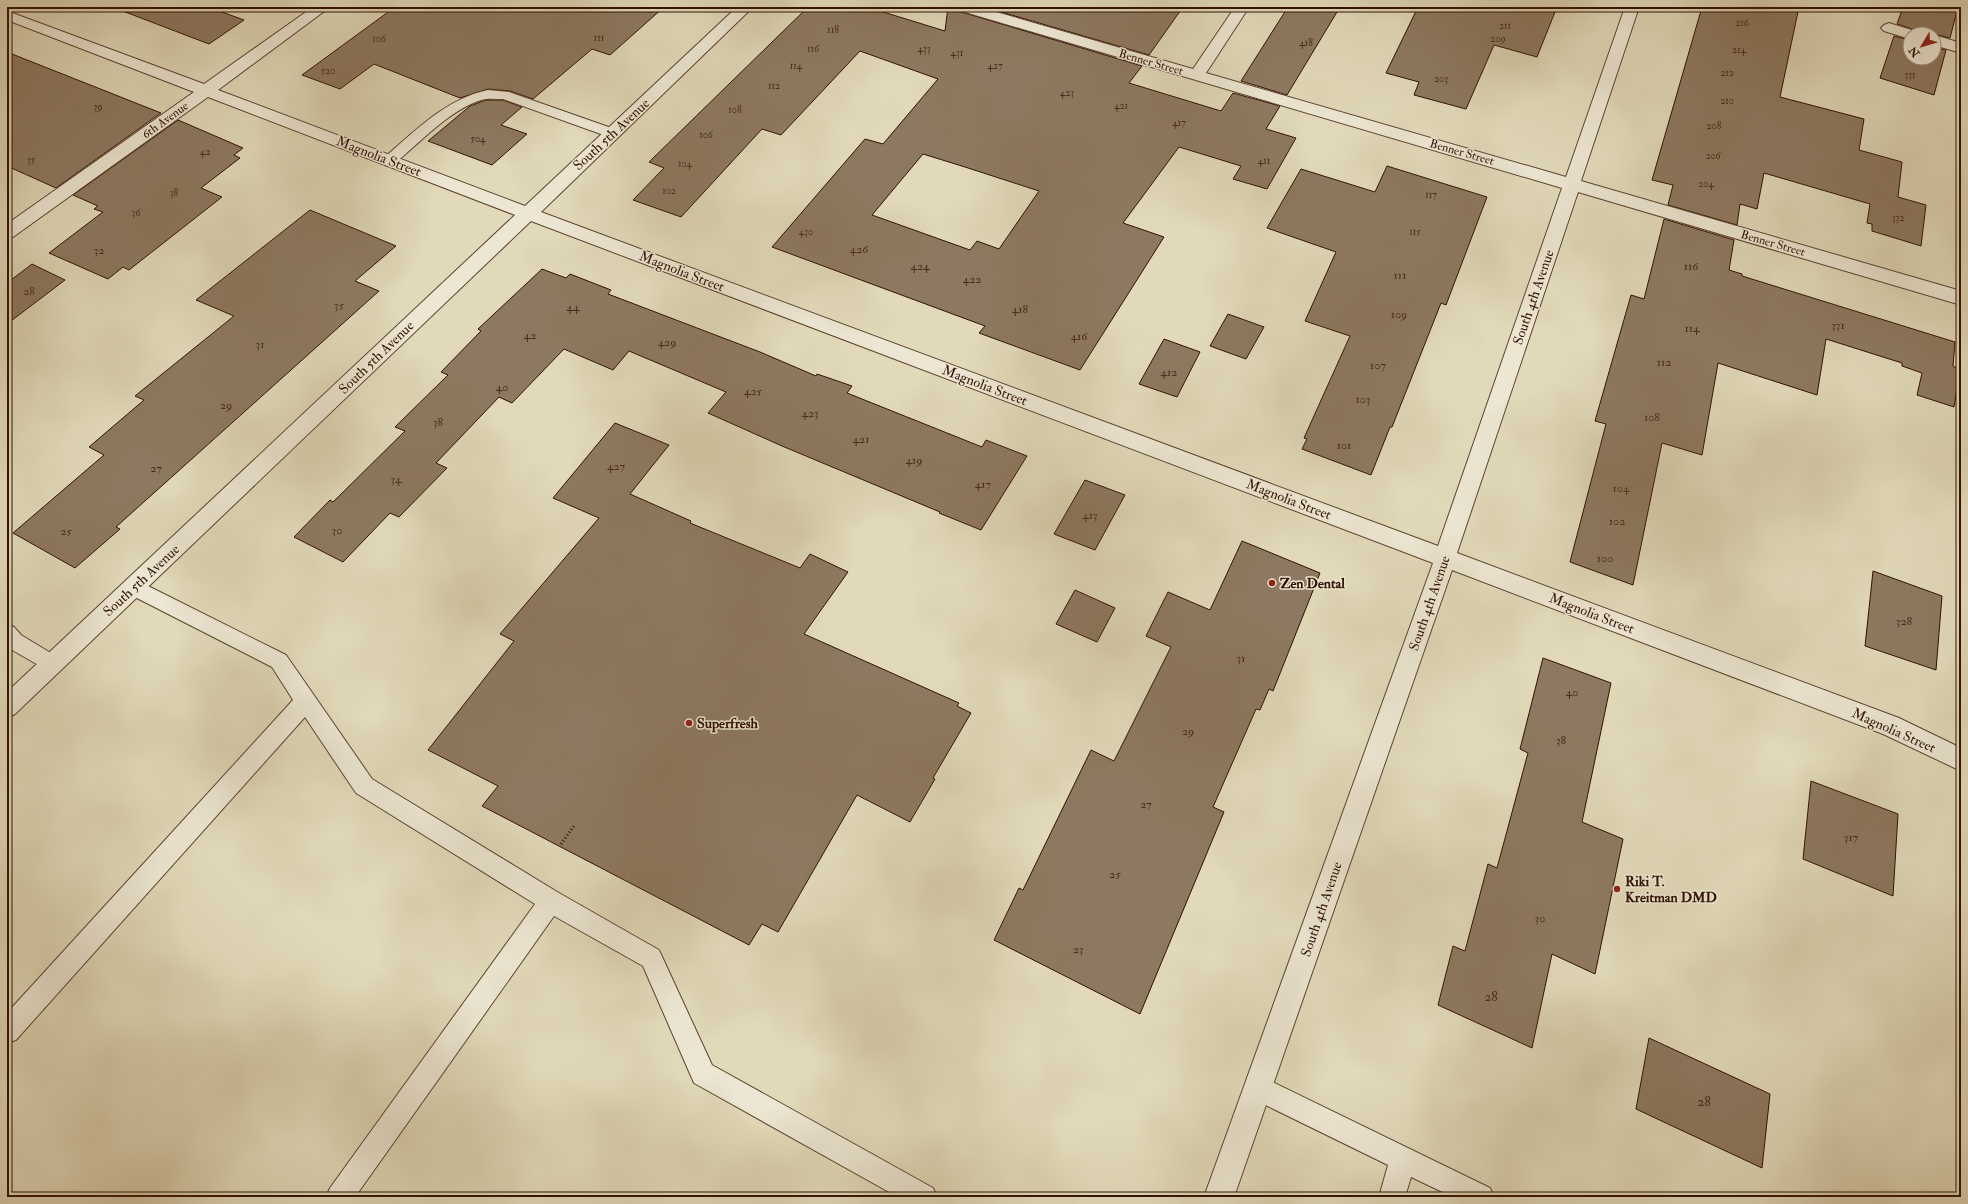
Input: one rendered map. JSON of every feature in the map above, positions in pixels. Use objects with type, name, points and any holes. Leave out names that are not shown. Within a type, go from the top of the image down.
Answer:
[{"type":"street","name":"6th Avenue","points":[[7,233],[323,7]]},
{"type":"street","name":"South 5th Avenue","points":[[7,707],[746,7]]},
{"type":"street","name":"Benner Street","points":[[964,7],[1961,298]]},
{"type":"street","points":[[1197,75],[1242,7]]},
{"type":"street","name":"South 4th Avenue","points":[[1218,1197],[1446,558],[1632,7]]},
{"type":"street","name":"Magnolia Street","points":[[7,15],[527,213],[1891,726],[1961,760]]},
{"type":"street","points":[[1889,28],[1902,32]]},
{"type":"street","points":[[1942,42],[1961,48]]},
{"type":"lane","points":[[390,160],[449,112],[475,98],[488,94],[504,95],[612,133]]},
{"type":"lane","points":[[134,587],[279,661],[307,700],[364,786],[551,901],[651,958],[703,1074],[924,1197]]},
{"type":"lane","points":[[7,633],[14,641],[52,664]]},
{"type":"lane","points":[[7,1031],[307,700]]},
{"type":"lane","points":[[339,1197],[551,901]]},
{"type":"lane","points":[[1258,1088],[1481,1197]]},
{"type":"lane","points":[[1392,1197],[1403,1159]]},
{"type":"path","points":[[561,844],[574,826]]},
{"type":"building","points":[[121,7],[208,7],[244,20],[209,44],[120,10]]},
{"type":"building","points":[[395,7],[664,7],[610,55],[592,49],[533,99],[510,91],[488,89],[460,98],[374,64],[340,89],[302,75]]},
{"type":"building","points":[[808,7],[867,7],[945,31],[948,7],[955,7],[958,11],[1142,66],[1129,83],[1221,111],[1233,93],[1280,106],[1266,129],[1296,138],[1267,189],[1233,179],[1241,166],[1179,147],[1123,223],[1164,237],[1080,370],[979,333],[985,326],[772,247],[865,139],[883,144],[938,79],[860,51],[781,135],[762,129],[681,217],[633,200],[664,168],[649,162]],"holes":[[[923,154],[1039,191],[999,249],[977,241],[970,250],[872,215]]]},
{"type":"building","points":[[984,7],[1183,7],[1149,55]]},
{"type":"building","points":[[1288,7],[1340,7],[1287,95],[1241,81]]},
{"type":"building","points":[[1418,7],[1557,7],[1537,57],[1494,45],[1466,109],[1414,95],[1419,82],[1386,73]]},
{"type":"building","points":[[1702,7],[1799,7],[1780,97],[1864,119],[1859,150],[1902,162],[1898,197],[1926,205],[1921,246],[1872,231],[1872,224],[1867,223],[1870,204],[1764,173],[1757,209],[1740,204],[1737,225],[1668,205],[1673,185],[1652,180]]},
{"type":"building","points":[[1903,7],[1958,7],[1950,38],[1942,36],[1942,26],[1903,26],[1897,24]]},
{"type":"building","points":[[1894,36],[1902,38],[1902,66],[1942,66],[1934,95],[1880,78]]},
{"type":"building","points":[[1942,49],[1946,50],[1942,65]]},
{"type":"building","points":[[7,52],[161,113],[56,188],[7,166]]},
{"type":"building","points":[[486,100],[503,100],[522,107],[501,125],[527,134],[492,165],[428,141],[470,106]]},
{"type":"building","points":[[178,120],[243,148],[234,155],[240,158],[201,188],[222,197],[129,270],[123,267],[108,279],[49,253],[103,212],[94,209],[98,206],[73,195]]},
{"type":"building","points":[[1387,166],[1487,197],[1446,305],[1441,303],[1392,427],[1390,427],[1371,475],[1302,449],[1307,439],[1304,438],[1350,336],[1305,321],[1336,252],[1267,228],[1301,169],[1375,192]]},
{"type":"building","points":[[310,210],[396,246],[355,281],[379,291],[116,527],[120,529],[75,568],[13,533],[104,455],[89,447],[144,400],[135,396],[234,316],[196,300]]},
{"type":"building","points":[[1664,219],[1734,240],[1729,270],[1742,274],[1742,276],[1955,342],[1953,366],[1960,370],[1954,407],[1917,395],[1922,373],[1902,366],[1902,363],[1826,339],[1817,395],[1718,363],[1702,455],[1662,443],[1633,585],[1570,562],[1606,424],[1595,421],[1631,295],[1644,299]]},
{"type":"building","points":[[32,264],[65,280],[7,324],[7,283]]},
{"type":"building","points":[[542,269],[566,278],[570,274],[611,290],[608,294],[760,352],[816,376],[817,374],[852,386],[847,393],[982,447],[986,440],[1027,456],[981,530],[708,413],[726,392],[629,351],[613,370],[564,349],[512,403],[499,397],[436,463],[447,468],[399,517],[390,513],[343,562],[294,537],[330,500],[333,502],[405,431],[395,427],[448,375],[441,372],[481,331],[478,329]]},
{"type":"building","points":[[1228,314],[1264,327],[1246,359],[1210,346]]},
{"type":"building","points":[[1164,339],[1200,352],[1177,397],[1139,384]]},
{"type":"building","name":"Superfresh","points":[[615,423],[669,445],[630,494],[691,521],[690,523],[800,568],[810,554],[848,572],[804,634],[959,703],[957,706],[971,713],[933,778],[935,779],[910,822],[857,795],[778,932],[762,924],[749,945],[482,806],[498,786],[428,750],[514,641],[500,634],[599,518],[553,498]]},
{"type":"building","points":[[1085,480],[1125,495],[1095,550],[1054,534]]},
{"type":"building","points":[[1242,541],[1320,573],[1273,691],[1269,689],[1260,710],[1256,709],[1213,807],[1224,812],[1140,1014],[994,940],[1019,888],[1023,890],[1091,750],[1114,761],[1171,647],[1146,636],[1168,592],[1210,610]]},
{"type":"building","points":[[1873,571],[1942,596],[1936,670],[1865,646]]},
{"type":"building","points":[[1075,590],[1115,608],[1097,642],[1056,624]]},
{"type":"building","points":[[1543,658],[1611,683],[1582,822],[1623,839],[1595,974],[1552,954],[1532,1048],[1438,1005],[1453,946],[1465,951],[1488,864],[1497,868],[1528,753],[1520,749]]},
{"type":"building","points":[[1811,781],[1898,814],[1893,896],[1803,859]]},
{"type":"building","points":[[1649,1038],[1770,1094],[1762,1168],[1636,1109]]},
{"type":"place","name":"Zen Dental","points":[[1272,583]]},
{"type":"place","name":"Superfresh","points":[[689,723]]},
{"type":"place","name":"Riki T. Kreitman DMD","points":[[1617,889]]}]
